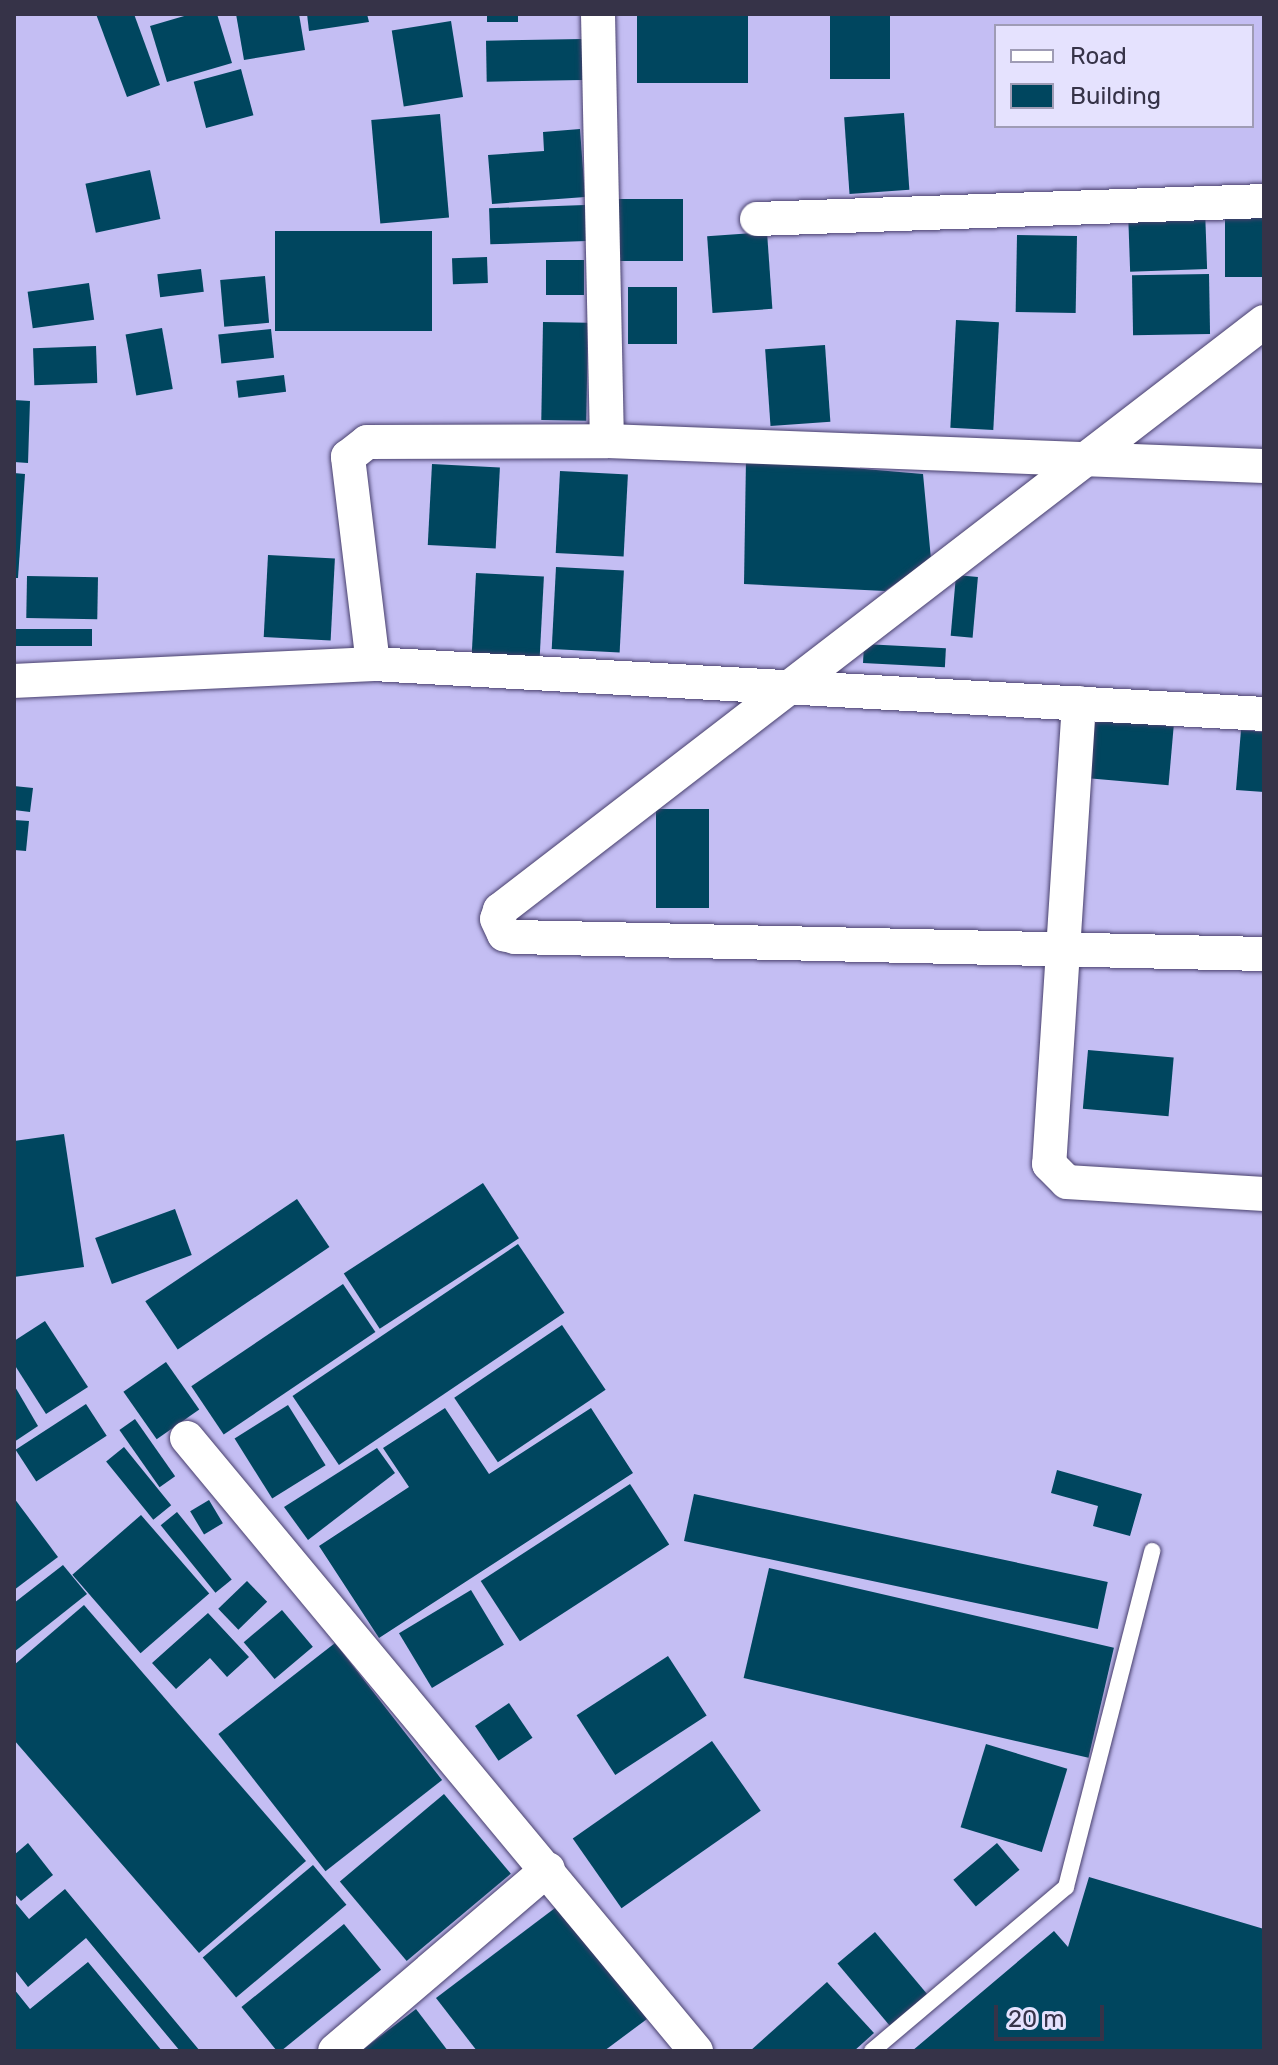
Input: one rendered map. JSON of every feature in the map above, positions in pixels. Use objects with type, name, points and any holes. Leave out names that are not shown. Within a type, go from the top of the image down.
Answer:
[{"type":"street","points":[[598,14],[607,441]]},
{"type":"street","points":[[757,219],[1264,201]]},
{"type":"street","points":[[1264,322],[500,910],[497,919],[504,934],[1264,954]]},
{"type":"street","points":[[373,664],[348,457],[367,442],[607,441],[1264,466]]},
{"type":"street","points":[[14,681],[373,664],[1264,714]]},
{"type":"street","points":[[1079,703],[1066,949],[1049,1164],[1055,1175],[1067,1182],[1264,1194]]},
{"type":"street","points":[[187,1438],[548,1869],[696,2051]]},
{"type":"street","points":[[335,2051],[548,1869]]},
{"type":"lane","points":[[872,2051],[1066,1887],[1152,1551]]},
{"type":"building","points":[[96,14],[134,14],[160,85],[127,97]]},
{"type":"building","points":[[191,14],[217,14],[232,63],[167,82],[150,26]]},
{"type":"building","points":[[236,14],[299,14],[305,50],[244,60]]},
{"type":"building","points":[[307,14],[367,14],[369,22],[309,31]]},
{"type":"building","points":[[487,14],[518,14],[518,22],[487,22]]},
{"type":"building","points":[[637,14],[748,14],[748,83],[637,83]]},
{"type":"building","points":[[830,14],[890,14],[890,79],[830,79]]},
{"type":"building","points":[[451,21],[463,97],[404,106],[392,30]]},
{"type":"building","points":[[582,39],[583,80],[487,82],[486,41]]},
{"type":"building","points":[[241,69],[253,115],[206,128],[194,82]]},
{"type":"building","points":[[904,113],[909,190],[850,194],[844,117]]},
{"type":"building","points":[[440,114],[449,218],[380,224],[371,120]]},
{"type":"building","points":[[580,129],[585,197],[492,204],[488,155],[544,151],[543,132]]},
{"type":"building","points":[[150,170],[160,219],[96,233],[85,184]]},
{"type":"building","points":[[617,199],[683,199],[683,261],[617,261]]},
{"type":"building","points":[[585,205],[586,241],[490,244],[489,208]]},
{"type":"building","points":[[1205,209],[1207,269],[1130,272],[1128,212]]},
{"type":"building","points":[[1225,217],[1264,217],[1264,277],[1225,277]]},
{"type":"building","points":[[275,231],[432,231],[432,331],[275,331]]},
{"type":"building","points":[[767,232],[772,309],[713,313],[707,236]]},
{"type":"building","points":[[1017,235],[1077,236],[1076,313],[1016,312]]},
{"type":"building","points":[[487,257],[488,283],[453,284],[452,258]]},
{"type":"building","points":[[546,260],[584,260],[584,295],[546,295]]},
{"type":"building","points":[[201,269],[204,292],[160,297],[157,274]]},
{"type":"building","points":[[1209,274],[1210,334],[1133,335],[1132,275]]},
{"type":"building","points":[[265,276],[269,323],[224,327],[220,280]]},
{"type":"building","points":[[89,283],[94,320],[33,328],[28,292]]},
{"type":"building","points":[[628,287],[677,287],[677,344],[628,344]]},
{"type":"building","points":[[956,320],[999,322],[993,430],[950,428]]},
{"type":"building","points":[[543,322],[588,323],[586,421],[541,420]]},
{"type":"building","points":[[162,328],[173,389],[136,395],[126,334]]},
{"type":"building","points":[[271,329],[274,358],[221,363],[218,335]]},
{"type":"building","points":[[825,345],[830,422],[771,426],[765,349]]},
{"type":"building","points":[[96,346],[97,383],[34,385],[33,348]]},
{"type":"building","points":[[284,375],[286,392],[238,398],[236,381]]},
{"type":"building","points":[[14,400],[30,401],[28,463],[14,462]]},
{"type":"building","points":[[746,459],[923,474],[931,559],[885,591],[744,584]]},
{"type":"building","points":[[432,464],[500,468],[496,548],[428,545]]},
{"type":"building","points":[[560,471],[628,475],[624,556],[556,553]]},
{"type":"building","points":[[14,473],[25,474],[18,578],[14,578]]},
{"type":"building","points":[[268,555],[335,559],[331,640],[264,637]]},
{"type":"building","points":[[556,567],[624,571],[620,652],[552,649]]},
{"type":"building","points":[[476,573],[544,577],[540,658],[472,655]]},
{"type":"building","points":[[956,575],[978,577],[973,638],[951,636]]},
{"type":"building","points":[[27,576],[98,577],[97,619],[26,618]]},
{"type":"building","points":[[14,629],[92,629],[92,646],[14,646]]},
{"type":"building","points":[[864,644],[946,648],[945,667],[863,663]]},
{"type":"building","points":[[1088,719],[1174,726],[1169,785],[1083,778]]},
{"type":"building","points":[[1241,730],[1264,732],[1264,792],[1236,790]]},
{"type":"building","points":[[14,786],[33,788],[30,812],[14,810]]},
{"type":"building","points":[[656,809],[709,809],[709,908],[656,908]]},
{"type":"building","points":[[14,820],[29,821],[26,851],[14,850]]},
{"type":"building","points":[[1088,1050],[1174,1057],[1169,1116],[1083,1109]]},
{"type":"building","points":[[64,1134],[84,1267],[14,1277],[14,1141]]},
{"type":"building","points":[[483,1183],[519,1238],[380,1329],[344,1273]]},
{"type":"building","points":[[297,1199],[329,1247],[178,1349],[145,1301]]},
{"type":"building","points":[[175,1209],[192,1255],[112,1284],[95,1238]]},
{"type":"building","points":[[518,1244],[564,1313],[339,1465],[293,1396]]},
{"type":"building","points":[[343,1284],[375,1332],[224,1434],[191,1386]]},
{"type":"building","points":[[45,1321],[88,1387],[46,1414],[14,1364],[14,1341]]},
{"type":"building","points":[[562,1325],[606,1390],[498,1462],[454,1398]]},
{"type":"building","points":[[166,1362],[199,1410],[157,1439],[123,1392]]},
{"type":"building","points":[[14,1385],[38,1426],[14,1442]]},
{"type":"building","points":[[86,1404],[107,1436],[36,1482],[16,1450]]},
{"type":"building","points":[[288,1405],[326,1465],[272,1499],[235,1438]]},
{"type":"building","points":[[445,1408],[489,1474],[591,1408],[633,1473],[379,1638],[319,1546],[409,1487],[383,1448]]},
{"type":"building","points":[[135,1419],[175,1476],[160,1487],[119,1430]]},
{"type":"building","points":[[124,1447],[171,1505],[153,1520],[106,1461]]},
{"type":"building","points":[[377,1448],[395,1473],[308,1540],[284,1507]]},
{"type":"building","points":[[1057,1470],[1142,1494],[1130,1536],[1093,1526],[1098,1506],[1051,1493]]},
{"type":"building","points":[[630,1484],[669,1544],[520,1641],[481,1581]]},
{"type":"building","points":[[694,1494],[1108,1582],[1098,1629],[684,1541]]},
{"type":"building","points":[[14,1498],[58,1557],[14,1590]]},
{"type":"building","points":[[209,1500],[223,1523],[204,1534],[190,1511]]},
{"type":"building","points":[[177,1512],[232,1580],[215,1593],[161,1525]]},
{"type":"building","points":[[141,1515],[209,1593],[141,1653],[72,1575]]},
{"type":"building","points":[[63,1565],[87,1594],[14,1652],[14,1603]]},
{"type":"building","points":[[769,1568],[1114,1648],[1089,1758],[744,1678]]},
{"type":"building","points":[[247,1581],[267,1602],[238,1630],[218,1609]]},
{"type":"building","points":[[471,1590],[504,1645],[432,1688],[399,1633]]},
{"type":"building","points":[[84,1605],[306,1861],[199,1953],[14,1740],[14,1665]]},
{"type":"building","points":[[282,1610],[313,1647],[275,1679],[244,1642]]},
{"type":"building","points":[[208,1613],[249,1657],[227,1677],[210,1658],[176,1689],[152,1663]]},
{"type":"building","points":[[335,1643],[442,1780],[325,1871],[218,1734]]},
{"type":"building","points":[[668,1656],[707,1716],[615,1775],[577,1715]]},
{"type":"building","points":[[509,1703],[532,1738],[498,1761],[475,1726]]},
{"type":"building","points":[[712,1741],[761,1811],[621,1908],[573,1839]]},
{"type":"building","points":[[986,1744],[1067,1769],[1042,1852],[961,1827]]},
{"type":"building","points":[[444,1794],[511,1874],[407,1961],[340,1881]]},
{"type":"building","points":[[28,1843],[53,1875],[21,1901],[14,1893],[14,1855]]},
{"type":"building","points":[[997,1843],[1019,1870],[976,1906],[953,1880]]},
{"type":"building","points":[[313,1865],[346,1905],[236,1997],[203,1958]]},
{"type":"building","points":[[1089,1877],[1264,1929],[1264,2051],[912,2051],[1054,1931],[1068,1947]]},
{"type":"building","points":[[65,1889],[200,2051],[180,2051],[86,1938],[28,1987],[14,1969],[14,1901],[29,1919]]},
{"type":"building","points":[[559,1905],[647,2019],[604,2051],[477,2051],[436,1998]]},
{"type":"building","points":[[344,1924],[381,1970],[281,2051],[277,2051],[241,2007]]},
{"type":"building","points":[[875,1932],[930,1997],[892,2029],[837,1963]]},
{"type":"building","points":[[88,1962],[162,2051],[14,2051],[14,1989],[30,2009]]},
{"type":"building","points":[[827,1982],[874,2033],[854,2051],[750,2051]]},
{"type":"building","points":[[416,2009],[448,2051],[361,2051]]}]
